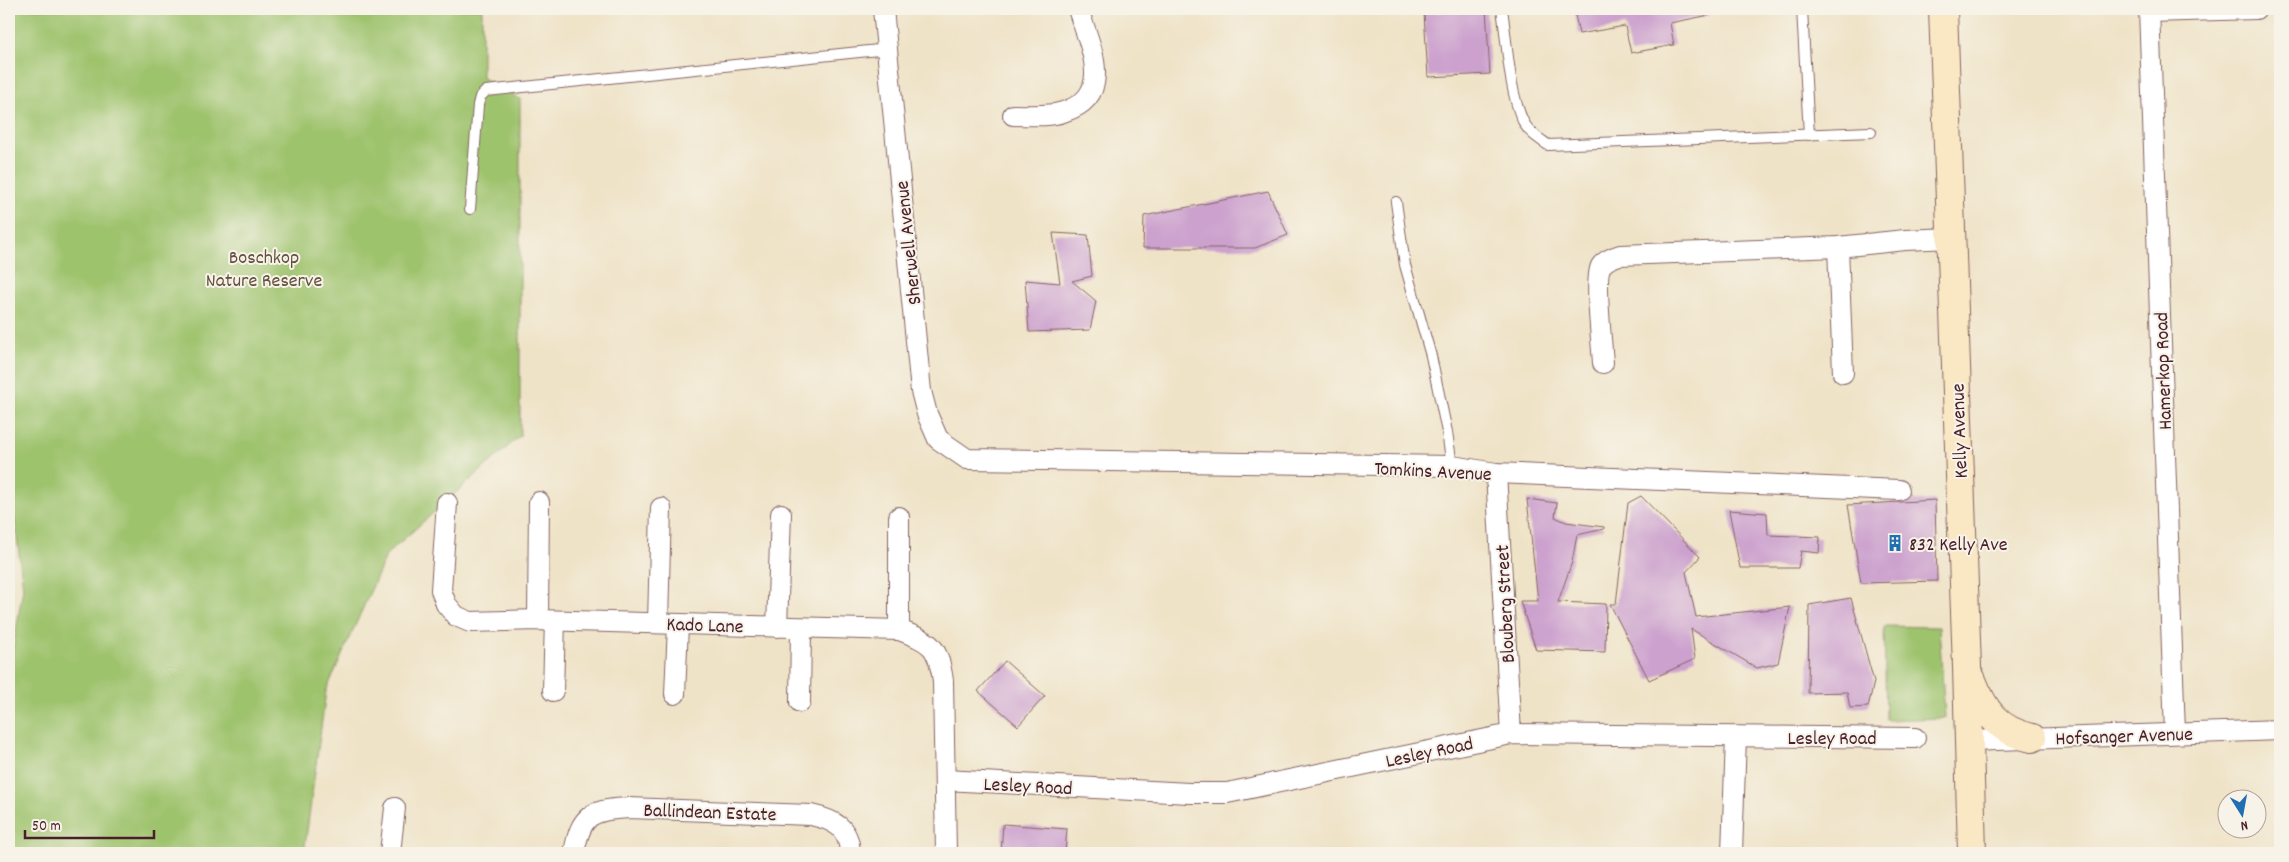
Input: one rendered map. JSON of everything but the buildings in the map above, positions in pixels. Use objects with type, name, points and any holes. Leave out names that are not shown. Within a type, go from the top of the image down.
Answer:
[{"type":"street","name":"Sherwell Avenue","points":[[883,9],[921,390],[927,414],[938,439],[967,459]]},
{"type":"street","points":[[1013,115],[1062,113],[1079,106],[1091,96],[1096,72],[1078,9]]},
{"type":"street","name":"Kelly Avenue","points":[[1943,9],[1972,853]]},
{"type":"street","points":[[2149,11],[2256,9]]},
{"type":"street","name":"Hamerkop Road","points":[[2149,11],[2175,733]]},
{"type":"street","points":[[1603,363],[1598,284],[1600,268],[1608,260],[1620,255],[1838,247],[1905,240],[1951,238]]},
{"type":"street","points":[[1838,247],[1843,373]]},
{"type":"street","name":"Tomkins Avenue","points":[[967,459],[1452,466],[1496,473],[1899,490]]},
{"type":"street","name":"Blouberg Street","points":[[1496,473],[1510,734]]},
{"type":"street","points":[[539,502],[546,621],[554,691]]},
{"type":"street","name":"Kado Lane","points":[[447,503],[442,590],[446,604],[456,616],[470,622],[658,622],[678,625],[899,630],[919,638],[932,646],[940,660],[943,681],[945,780]]},
{"type":"street","points":[[658,622],[661,508]]},
{"type":"street","points":[[777,627],[781,514]]},
{"type":"street","points":[[899,517],[899,630]]},
{"type":"street","points":[[676,694],[678,625]]},
{"type":"street","points":[[800,702],[801,628]]},
{"type":"street","points":[[1967,667],[1986,711],[2000,725],[2015,734],[2032,738]]},
{"type":"street","name":"Hofsanger Avenue","points":[[1969,741],[2280,730]]},
{"type":"street","name":"Lesley Road","points":[[945,780],[1188,793],[1227,793],[1510,734],[1915,738]]},
{"type":"street","points":[[1732,853],[1736,737]]},
{"type":"street","points":[[945,780],[946,853]]},
{"type":"street","points":[[390,853],[395,808]]},
{"type":"street","name":"Ballindean Estate","points":[[574,853],[582,825],[589,816],[603,809],[628,808],[811,815],[831,820],[844,830],[850,845],[850,853]]},
{"type":"lane","points":[[1502,9],[1516,98],[1523,120],[1530,131],[1548,145],[1871,132]]},
{"type":"lane","points":[[1802,9],[1809,135]]},
{"type":"lane","points":[[470,209],[478,106],[480,97],[486,91],[888,49]]},
{"type":"lane","points":[[1396,202],[1405,265],[1431,356],[1452,466]]},
{"type":"green space","name":"Boschkop Nature Reserve","points":[[9,9],[482,9],[482,77],[520,99],[520,436],[387,554],[326,691],[304,853],[9,853],[9,673],[23,588],[9,470]]},
{"type":"green space","points":[[1884,626],[1939,627],[1945,718],[1886,720]]},
{"type":"place","name":"832 Kelly Ave","points":[[1895,543]]}]
